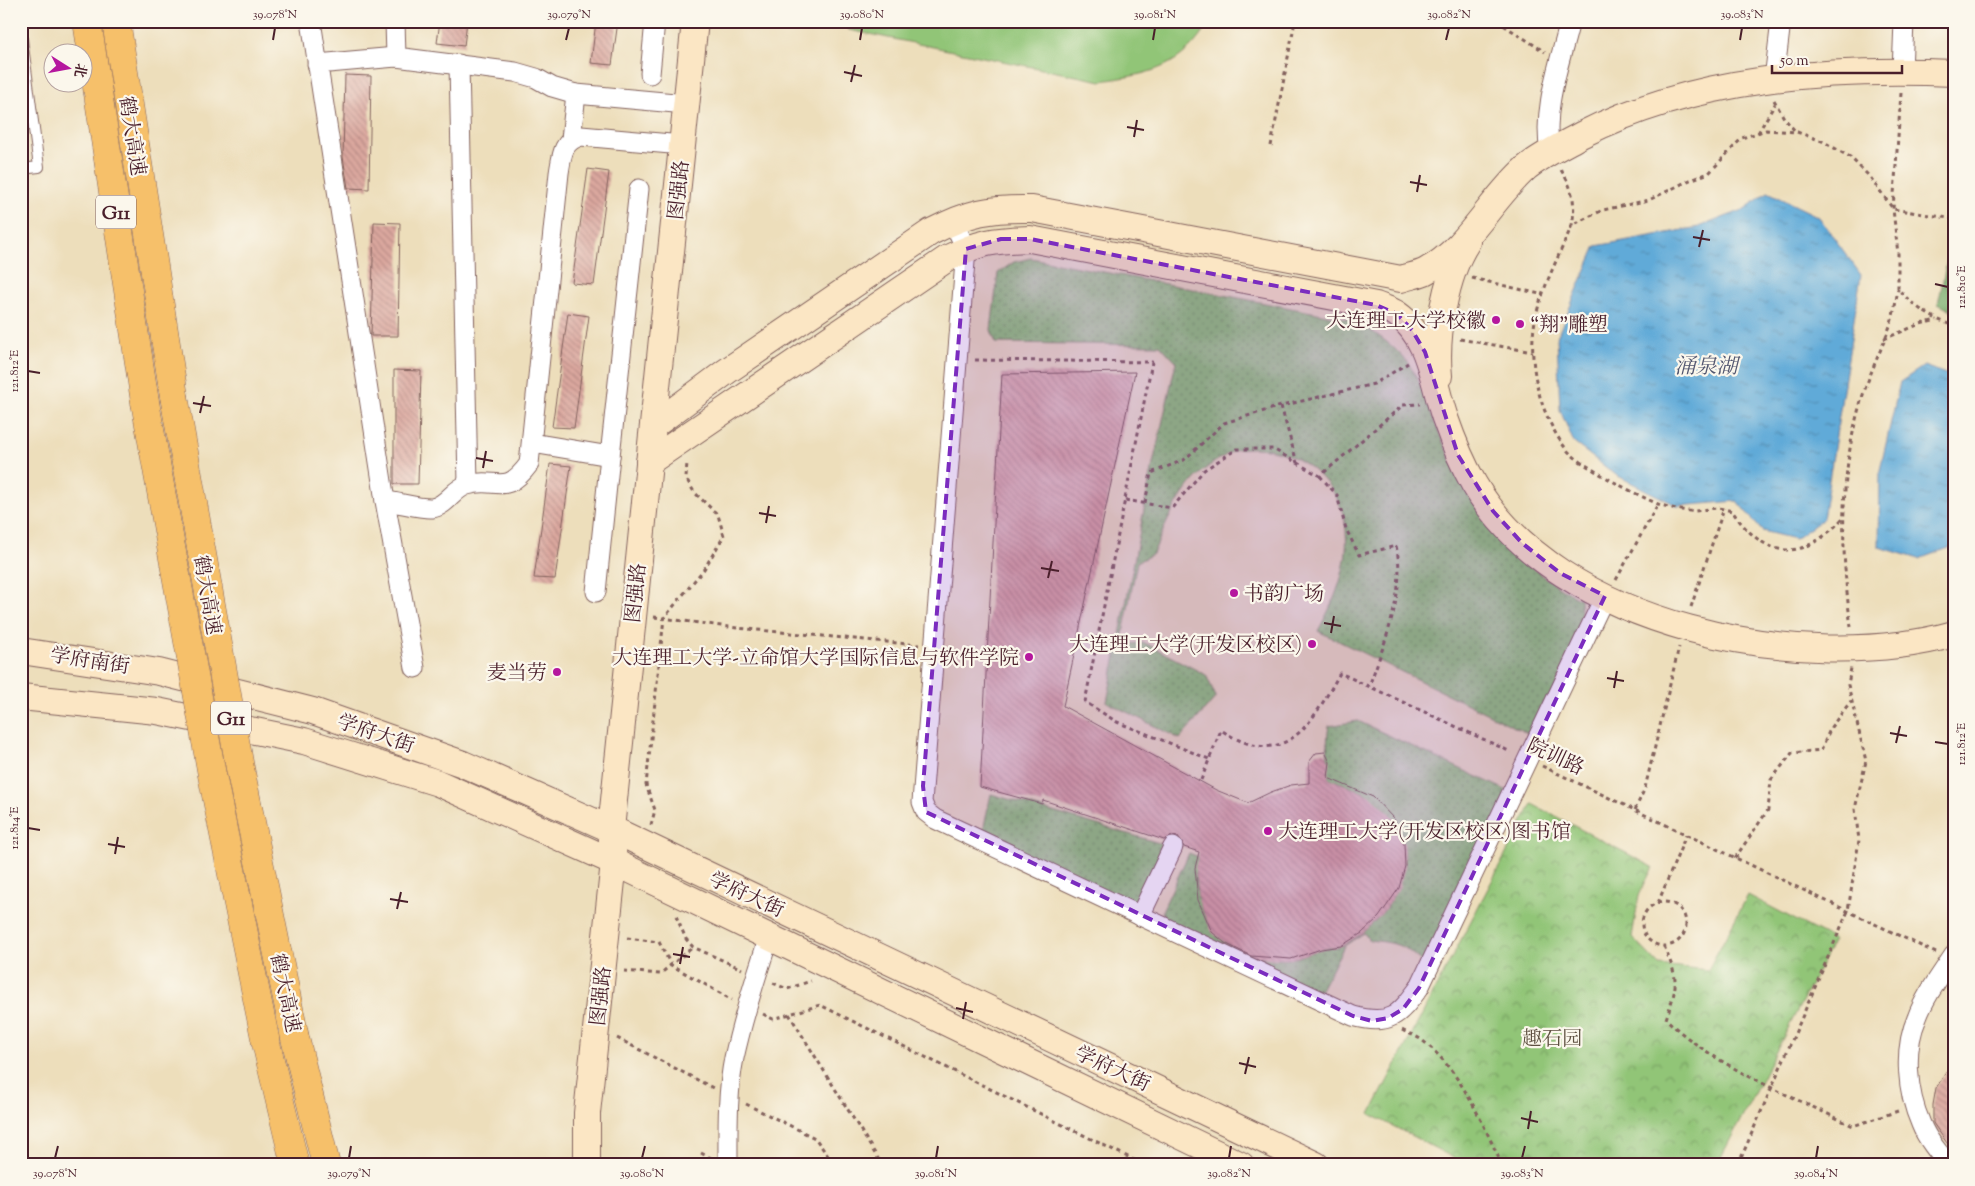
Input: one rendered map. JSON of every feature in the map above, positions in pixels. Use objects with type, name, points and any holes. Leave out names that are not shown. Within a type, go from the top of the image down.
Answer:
[{"type":"highway","name":"鹤大高速","points":[[87,21],[145,402],[208,756],[266,1044],[296,1165]]},
{"type":"highway","name":"鹤大高速","points":[[116,21],[174,396],[240,768],[295,1038],[326,1165]]},
{"type":"street","points":[[311,21],[385,501],[415,668]]},
{"type":"street","points":[[395,21],[396,57]]},
{"type":"street","points":[[650,74],[655,21]]},
{"type":"street","name":"图强路","points":[[587,1165],[587,1113],[614,862],[611,829],[695,21]]},
{"type":"street","points":[[1550,152],[1547,132],[1548,115],[1570,21]]},
{"type":"street","points":[[1773,92],[1781,21]]},
{"type":"street","points":[[1902,72],[1904,21]]},
{"type":"street","points":[[317,64],[396,57],[516,72],[536,78],[552,87],[576,94],[686,104]]},
{"type":"street","points":[[459,64],[468,484]]},
{"type":"street","points":[[653,426],[727,371],[879,267],[931,232],[964,215],[997,208],[1032,209],[1401,279],[1426,271],[1444,257],[1527,168],[1550,152],[1623,116],[1697,91],[1773,92],[1902,72],[1954,73]]},
{"type":"street","points":[[385,501],[432,508],[442,504],[457,490],[468,484],[500,485],[514,481],[529,464],[559,173],[562,151],[571,139],[576,94]]},
{"type":"street","points":[[571,139],[581,136],[682,145]]},
{"type":"street","points":[[596,592],[638,189]]},
{"type":"street","points":[[1483,216],[1464,246],[1452,274],[1433,344],[1441,402],[1458,455],[1475,486],[1493,511],[1522,543],[1560,573],[1606,597],[1684,628],[1756,643],[1854,648],[1895,645],[1954,634]]},
{"type":"street","points":[[953,221],[966,249],[922,802],[926,812],[935,819],[1353,1016],[1372,1021],[1388,1018],[1403,1009],[1419,988],[1606,597]]},
{"type":"street","points":[[649,462],[923,274],[974,245],[1001,239],[1030,239],[1376,305],[1397,314],[1412,330],[1433,344]]},
{"type":"street","points":[[532,443],[610,456]]},
{"type":"street","name":"学府南街","points":[[21,651],[159,672]]},
{"type":"street","name":"学府大街","points":[[159,672],[323,714],[463,764],[611,829],[1316,1165]]},
{"type":"street","name":"学府大街","points":[[21,697],[157,711],[304,741],[438,783],[614,862],[1241,1165]]},
{"type":"street","points":[[1140,916],[1173,847]]},
{"type":"street","points":[[728,1165],[728,1114],[734,1059],[770,937]]},
{"type":"street","points":[[1949,1165],[1933,1145],[1920,1124],[1909,1068],[1909,1041],[1917,1017],[1952,957]]},
{"type":"lane","points":[[21,31],[39,167],[21,169]]},
{"type":"path","points":[[1271,146],[1295,21]]},
{"type":"path","points":[[1497,21],[1560,61]]},
{"type":"path","points":[[1738,1165],[1848,911],[1859,840],[1855,810],[1866,761],[1848,685],[1854,648],[1847,598],[1842,519],[1847,471],[1859,410],[1891,324],[1898,289],[1898,254],[1893,209],[1902,72]]},
{"type":"path","points":[[1758,132],[1773,92]]},
{"type":"path","points":[[1773,92],[1797,132]]},
{"type":"path","points":[[1572,226],[1602,210],[1649,200],[1709,173],[1742,138],[1766,130],[1797,132],[1822,141],[1850,157],[1870,177],[1893,209],[1954,219]]},
{"type":"path","points":[[1550,152],[1570,184],[1575,208],[1572,226],[1535,321],[1533,352],[1543,410],[1568,452],[1613,482],[1658,504],[1693,511],[1716,506],[1732,511],[1744,529],[1764,544],[1783,550],[1806,548],[1828,534],[1842,519]]},
{"type":"path","points":[[1452,274],[1544,295]]},
{"type":"path","points":[[1898,289],[1911,303],[1936,320],[1954,326]]},
{"type":"path","points":[[1884,340],[1920,324],[1936,320]]},
{"type":"path","points":[[1145,503],[1151,474],[1184,460],[1224,423],[1281,406],[1374,384],[1433,344],[1533,352]]},
{"type":"path","points":[[957,360],[1152,362],[1085,702],[1117,722],[1209,759]]},
{"type":"path","points":[[1320,476],[1403,406],[1441,402]]},
{"type":"path","points":[[1281,406],[1297,463]]},
{"type":"path","points":[[664,618],[704,569],[724,536],[718,516],[694,492],[686,478],[690,434]]},
{"type":"path","points":[[1125,500],[1172,508],[1204,470],[1238,449],[1273,449],[1320,476],[1337,495],[1346,529],[1358,555],[1396,546],[1400,562],[1386,640],[1369,686]]},
{"type":"path","points":[[1606,597],[1658,504]]},
{"type":"path","points":[[1635,810],[1645,788],[1684,628],[1724,508]]},
{"type":"path","points":[[633,615],[737,628],[934,647]]},
{"type":"path","name":"院训路","points":[[1201,780],[1221,730],[1235,739],[1268,748],[1286,742],[1304,730],[1340,672],[1734,858],[1952,957]]},
{"type":"path","points":[[1734,858],[1768,810],[1771,780],[1792,754],[1821,750],[1831,728],[1851,700]]},
{"type":"path","points":[[1658,903],[1671,903],[1682,911],[1685,918],[1685,931],[1682,937],[1671,945],[1664,946],[1650,941],[1643,927],[1646,913],[1658,903],[1686,835]]},
{"type":"path","points":[[626,938],[659,942],[671,965],[749,1008],[773,1019],[820,1005],[1144,1165]]},
{"type":"path","points":[[1664,946],[1677,986],[1666,1019],[1684,1037],[1719,1061],[1853,1126],[1916,1106]]},
{"type":"path","points":[[621,970],[660,974],[693,947]]},
{"type":"path","points":[[789,1014],[882,1165]]},
{"type":"path","points":[[1379,1020],[1421,1040],[1440,1056],[1467,1094],[1502,1165]]},
{"type":"highlighted area","points":[[1001,239],[1030,239],[1376,305],[1397,314],[1412,330],[1425,352],[1458,455],[1493,511],[1522,543],[1560,573],[1605,596],[1419,988],[1403,1009],[1388,1018],[1372,1021],[1353,1016],[926,812],[923,786],[966,249]]},
{"type":"green space","points":[[839,21],[1210,21],[1200,37],[1177,59],[1150,71],[1101,81],[849,30]]},
{"type":"green space","points":[[1954,227],[1954,312],[1938,304]]},
{"type":"green space","points":[[1031,258],[1358,321],[1397,351],[1415,375],[1459,476],[1490,524],[1508,546],[1529,565],[1553,583],[1580,599],[1582,630],[1533,736],[1318,631],[1340,583],[1343,570],[1346,531],[1343,512],[1335,495],[1324,480],[1310,468],[1294,458],[1276,451],[1258,448],[1239,449],[1226,455],[1206,468],[1186,489],[1168,520],[1153,554],[1137,562],[1121,644],[1145,643],[1206,675],[1216,697],[1180,739],[1107,702],[1151,473],[1176,362],[1160,345],[996,343],[991,330],[998,273],[1014,262]]},
{"type":"green space","points":[[1358,721],[1510,792],[1422,963],[1409,951],[1398,945],[1369,940],[1364,933],[1344,946],[1317,997],[1165,921],[1162,911],[1189,853],[1199,857],[1196,889],[1203,912],[1212,930],[1230,946],[1252,956],[1289,959],[1321,949],[1341,946],[1362,933],[1378,918],[1391,900],[1400,881],[1404,861],[1403,840],[1395,821],[1379,803],[1361,792],[1328,778],[1327,739],[1329,726]]},
{"type":"green space","points":[[991,794],[1173,847],[1134,907],[982,835]]},
{"type":"green space","name":"趣石园","points":[[1532,804],[1653,867],[1639,895],[1632,937],[1659,965],[1708,970],[1748,895],[1834,940],[1717,1165],[1467,1165],[1370,1114]]},
{"type":"water","name":"涌泉湖","points":[[1768,192],[1819,217],[1861,275],[1823,519],[1795,539],[1762,531],[1737,501],[1678,506],[1616,475],[1574,443],[1560,410],[1557,337],[1596,246],[1699,227],[1743,210]]},
{"type":"water","points":[[1924,366],[1954,377],[1954,546],[1919,559],[1879,547],[1880,470],[1900,382]]},
{"type":"building","points":[[440,21],[467,21],[464,46],[437,43]]},
{"type":"building","points":[[596,21],[618,21],[612,65],[591,63]]},
{"type":"building","points":[[345,75],[371,76],[369,189],[348,188],[343,157]]},
{"type":"building","points":[[588,169],[609,172],[594,285],[572,283]]},
{"type":"building","points":[[374,222],[400,223],[398,336],[371,336]]},
{"type":"building","points":[[568,313],[589,316],[574,428],[552,427]]},
{"type":"building","points":[[394,370],[421,371],[418,484],[394,484]]},
{"type":"building","points":[[1135,372],[1063,706],[1216,790],[1248,803],[1291,785],[1309,783],[1309,762],[1316,753],[1325,752],[1330,762],[1328,778],[1373,797],[1394,819],[1404,844],[1405,866],[1399,888],[1379,917],[1362,933],[1341,946],[1321,949],[1291,959],[1251,956],[1225,943],[1212,932],[1198,900],[1195,868],[1199,852],[1184,847],[1178,837],[1172,836],[1164,840],[1043,800],[1042,804],[980,787],[1002,374]]},
{"type":"building","points":[[550,464],[571,466],[555,579],[534,578]]},
{"type":"building","points":[[1954,1060],[1954,1153],[1933,1123],[1933,1105],[1936,1088]]},
{"type":"place","name":"大连理工大学校徽","points":[[1496,320]]},
{"type":"place","name":"“翔”雕塑","points":[[1520,324]]},
{"type":"place","name":"书韵广场","points":[[1234,593]]},
{"type":"place","name":"大连理工大学(开发区校区)","points":[[1312,644]]},
{"type":"place","name":"大连理工大学-立命馆大学国际信息与软件学院","points":[[1029,657]]},
{"type":"place","name":"麦当劳","points":[[557,672]]},
{"type":"place","name":"大连理工大学(开发区校区)图书馆","points":[[1268,831]]}]
